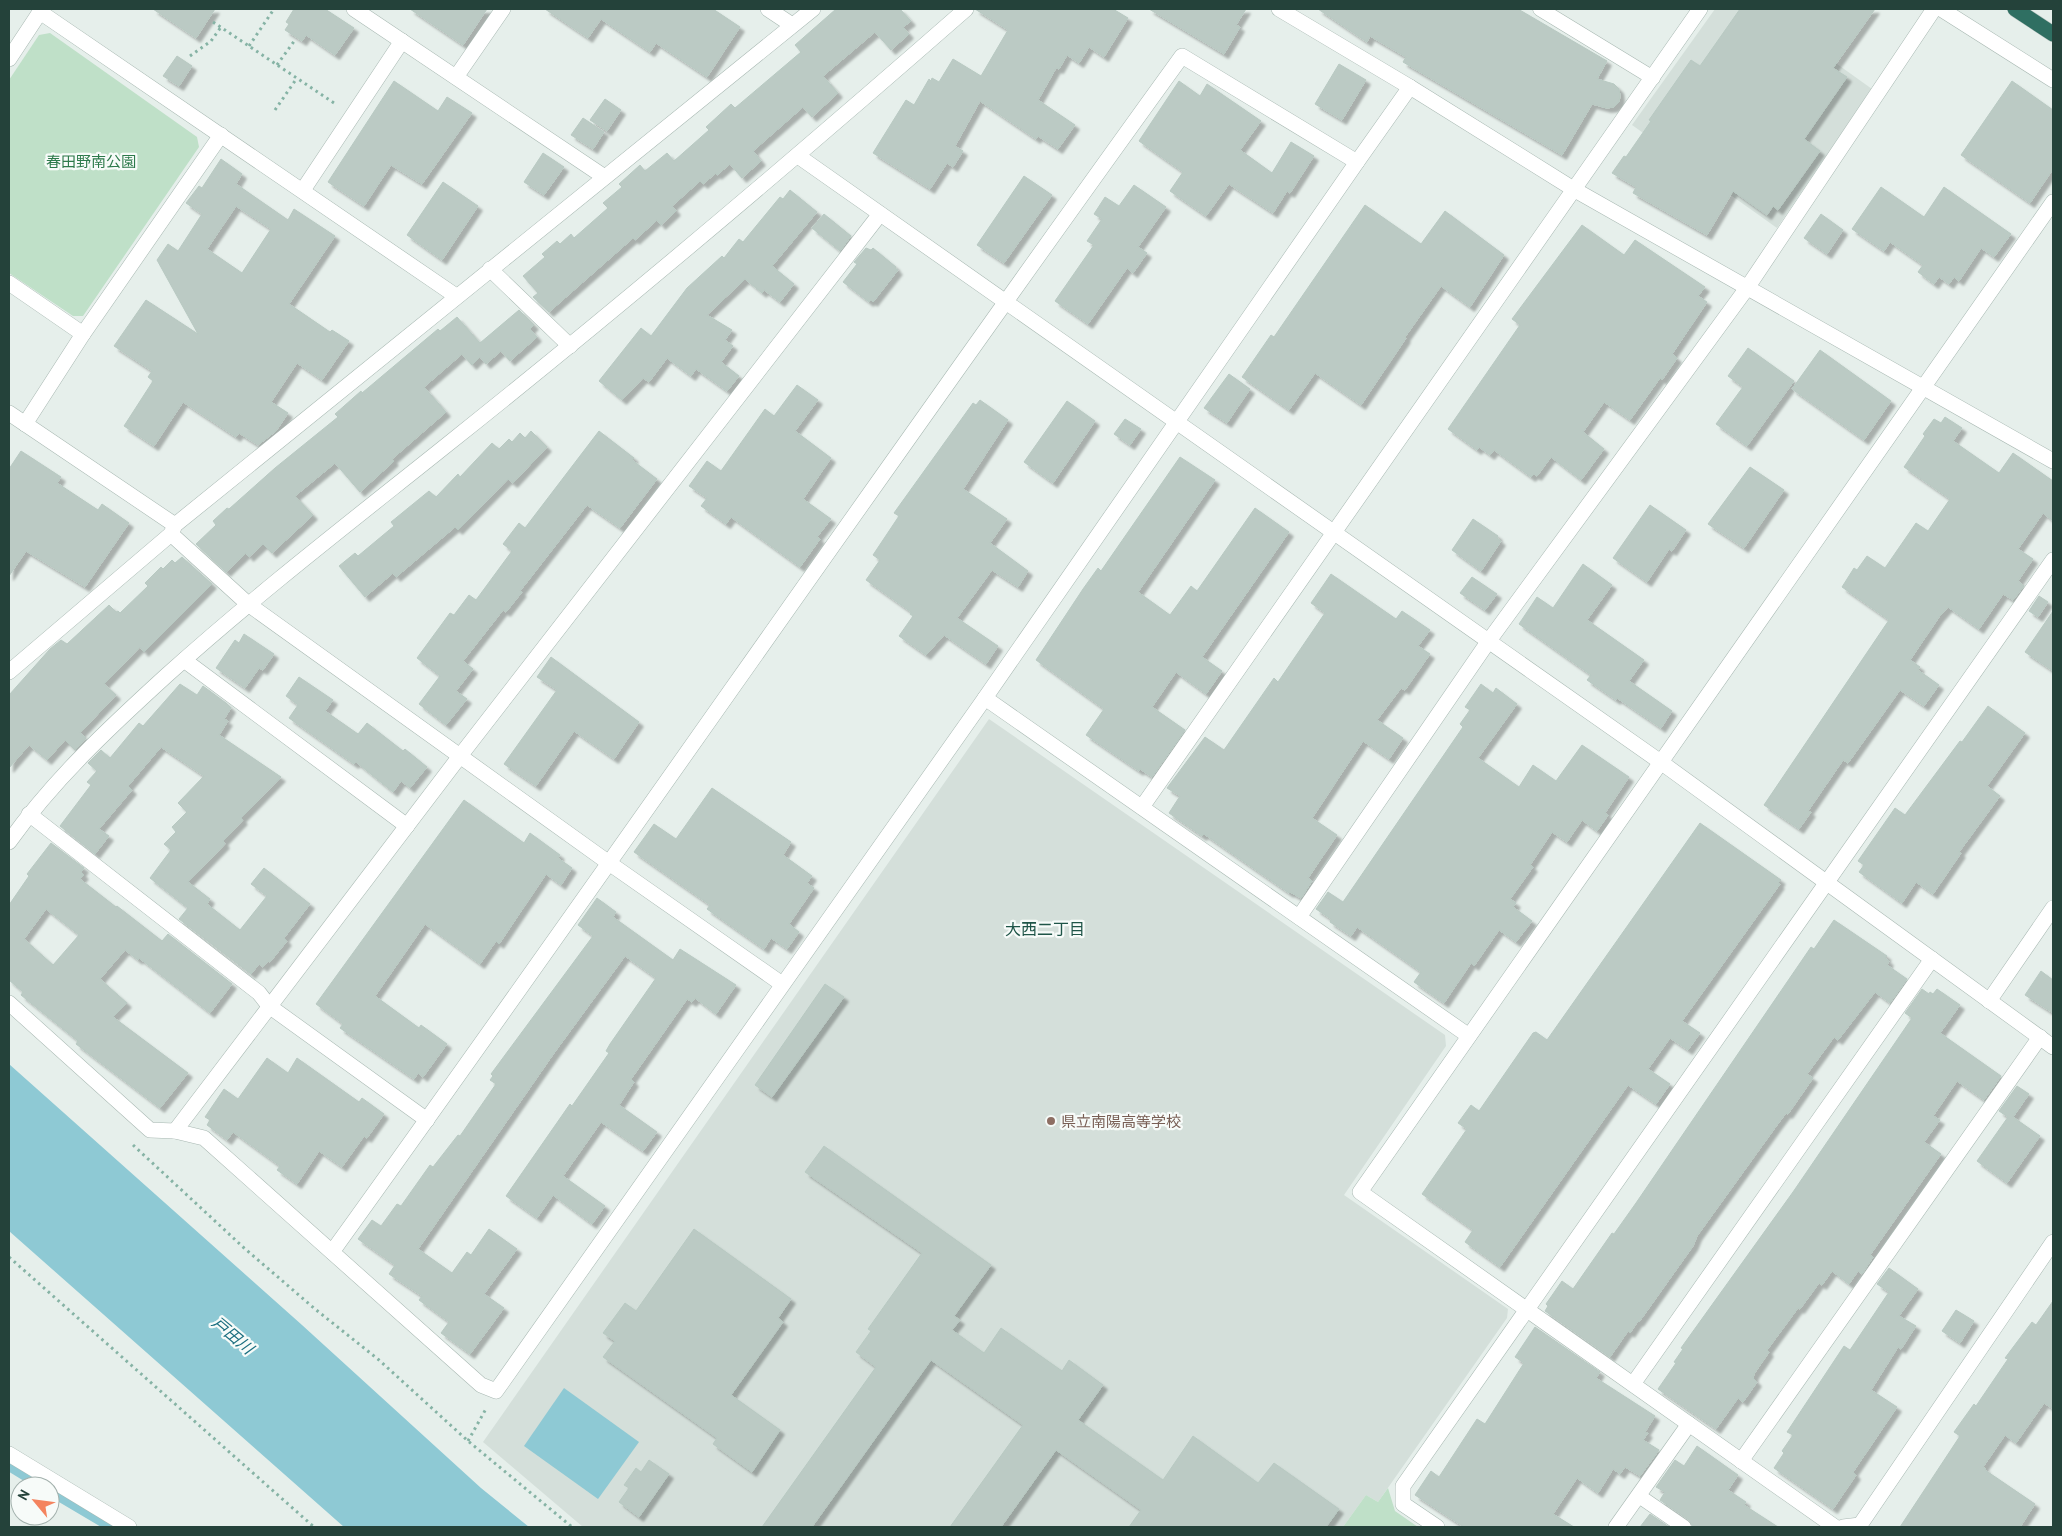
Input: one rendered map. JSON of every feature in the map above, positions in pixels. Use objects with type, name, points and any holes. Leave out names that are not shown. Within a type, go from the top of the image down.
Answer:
[{"type":"highway","points":[[2015,9],[2053,34]]},
{"type":"street","points":[[354,9],[603,176]]},
{"type":"street","points":[[456,77],[504,9]]},
{"type":"street","points":[[768,9],[792,25]]},
{"type":"street","points":[[9,672],[173,530],[456,296],[813,9]]},
{"type":"street","points":[[9,842],[29,814],[104,732],[248,604],[570,346],[798,156],[966,9]]},
{"type":"street","points":[[1279,9],[1410,87],[1575,190],[2053,461]]},
{"type":"street","points":[[1142,807],[1700,9]]},
{"type":"street","points":[[1299,917],[1488,642],[1747,288],[1934,9]]},
{"type":"street","points":[[1941,9],[2053,80]]},
{"type":"street","points":[[9,59],[41,11],[456,296]]},
{"type":"street","points":[[303,190],[402,40]]},
{"type":"street","points":[[332,1252],[1005,301],[1182,56],[1357,162]]},
{"type":"street","points":[[9,1003],[150,1130],[174,1131],[204,1138],[481,1385],[496,1391],[985,698],[1410,87]]},
{"type":"street","points":[[25,424],[84,334],[221,135]]},
{"type":"street","points":[[798,156],[1662,763],[2053,1047]]},
{"type":"street","points":[[1835,1527],[1360,1192],[2053,202]]},
{"type":"street","points":[[174,1131],[460,756],[880,214]]},
{"type":"street","points":[[490,269],[570,346]]},
{"type":"street","points":[[9,284],[84,334]]},
{"type":"street","points":[[9,413],[173,530],[248,604],[782,984]]},
{"type":"street","points":[[1437,1527],[1403,1504],[1403,1486],[2053,560]]},
{"type":"street","points":[[184,660],[407,826]]},
{"type":"street","points":[[985,698],[1470,1036]]},
{"type":"street","points":[[29,814],[259,994],[269,1006],[427,1120]]},
{"type":"street","points":[[1989,1001],[2053,908]]},
{"type":"street","points":[[1633,1384],[1932,959]]},
{"type":"street","points":[[1741,1461],[2040,1037]]},
{"type":"street","points":[[1843,1527],[1860,1525],[2053,1242]]},
{"type":"street","points":[[1616,1527],[1689,1424]]},
{"type":"street","points":[[9,1454],[129,1527]]},
{"type":"lane","points":[[1540,9],[1653,78]]},
{"type":"lane","points":[[1639,1496],[1684,1527]]},
{"type":"path","points":[[249,46],[274,9]]},
{"type":"path","points":[[213,22],[352,115]]},
{"type":"path","points":[[190,56],[212,41],[221,27]]},
{"type":"path","points":[[278,65],[295,40]]},
{"type":"path","points":[[275,110],[297,78]]},
{"type":"path","points":[[126,1138],[243,1246],[315,1309],[379,1360],[468,1441],[572,1527]]},
{"type":"path","points":[[9,1257],[314,1527]]},
{"type":"path","points":[[468,1441],[496,1391]]},
{"type":"shaded area","points":[[1715,9],[1760,9],[1872,89],[1777,228],[1632,125]]},
{"type":"shaded area","name":"県立南陽高等学校","points":[[989,719],[1445,1035],[1446,1046],[1344,1195],[1508,1309],[1507,1318],[1378,1502],[1366,1495],[1343,1527],[583,1527],[483,1442]]},
{"type":"green space","name":"春田野南公園","points":[[50,33],[197,137],[199,147],[83,316],[73,316],[9,273],[9,80],[39,35]]},
{"type":"green space","points":[[1388,1488],[1395,1511],[1418,1527],[1343,1527],[1366,1495],[1378,1502]]},
{"type":"water","name":"戸田川","points":[[9,1064],[302,1325],[481,1488],[529,1527],[344,1527],[9,1231]]},
{"type":"water","points":[[564,1388],[639,1442],[598,1499],[524,1446]]},
{"type":"building","points":[[153,9],[215,9],[196,38]]},
{"type":"building","points":[[294,9],[325,9],[354,28],[335,55],[306,35],[302,41],[285,30],[289,24],[286,22]]},
{"type":"building","points":[[410,9],[487,9],[463,45]]},
{"type":"building","points":[[545,9],[713,9],[740,27],[707,77],[656,43],[650,52],[601,19],[588,38]]},
{"type":"building","points":[[836,9],[900,9],[911,21],[903,27],[909,34],[891,50],[875,32],[823,76],[838,93],[812,117],[803,107],[753,151],[761,161],[742,178],[730,164],[703,184],[700,181],[672,206],[676,211],[661,225],[657,220],[635,240],[633,238],[549,312],[533,297],[538,293],[523,276],[545,257],[542,254],[557,241],[560,244],[571,234],[574,238],[608,208],[603,203],[622,187],[619,184],[640,165],[645,171],[667,153],[674,161],[709,130],[706,127],[731,104],[735,108],[801,52],[795,45]]},
{"type":"building","points":[[975,9],[1113,9],[1128,18],[1104,57],[1089,47],[1079,63],[1067,55],[1059,69],[1056,68],[1038,100],[1075,125],[1058,149],[1038,136],[1036,139],[980,101],[955,146],[963,151],[953,167],[947,163],[930,189],[873,153],[906,100],[914,105],[929,79],[931,81],[932,78],[939,82],[953,59],[981,76],[1008,30]]},
{"type":"building","points":[[1149,9],[1246,9],[1236,25],[1240,27],[1224,54]]},
{"type":"building","points":[[1318,9],[1518,9],[1607,61],[1597,79],[1614,84],[1619,89],[1619,102],[1614,107],[1607,108],[1592,104],[1562,155],[1403,62],[1406,57],[1370,36],[1367,42]]},
{"type":"building","points":[[1740,9],[1875,9],[1833,68],[1847,77],[1804,139],[1820,151],[1778,210],[1773,206],[1767,215],[1733,191],[1707,235],[1633,193],[1636,187],[1612,173],[1624,156],[1626,157],[1691,60],[1700,66]]},
{"type":"building","points":[[177,56],[192,66],[179,86],[163,76]]},
{"type":"building","points":[[1339,64],[1366,80],[1342,120],[1315,104]]},
{"type":"building","points":[[394,81],[438,111],[447,97],[472,113],[422,184],[391,165],[364,206],[328,182]]},
{"type":"building","points":[[1179,81],[1200,96],[1207,84],[1261,121],[1240,150],[1272,173],[1291,142],[1314,156],[1290,193],[1287,191],[1273,213],[1229,184],[1206,216],[1170,191],[1183,172],[1139,141]]},
{"type":"building","points":[[2012,81],[2053,110],[2053,169],[2030,203],[1961,155]]},
{"type":"building","points":[[605,99],[621,110],[607,131],[590,120]]},
{"type":"building","points":[[583,118],[604,132],[593,149],[571,135]]},
{"type":"building","points":[[543,153],[564,167],[544,195],[524,182]]},
{"type":"building","points":[[221,159],[242,174],[236,184],[288,220],[294,209],[335,236],[289,304],[330,332],[332,330],[349,341],[322,380],[297,363],[271,402],[288,413],[276,431],[258,445],[239,433],[236,437],[183,402],[154,446],[124,426],[153,381],[148,377],[152,371],[114,346],[146,300],[198,334],[157,260],[168,244],[178,251],[202,214],[186,203],[199,186],[202,188]],"holes":[[[236,206],[271,229],[242,273],[207,249]]]},
{"type":"building","points":[[1024,176],[1052,195],[1004,263],[977,245]]},
{"type":"building","points":[[443,182],[478,206],[442,260],[407,235]]},
{"type":"building","points":[[1134,185],[1166,207],[1138,247],[1147,253],[1133,273],[1127,268],[1088,324],[1055,301],[1094,245],[1087,241],[1102,219],[1094,214],[1105,197],[1119,206]]},
{"type":"building","points":[[1881,187],[1924,217],[1944,187],[2011,234],[1994,257],[1981,248],[1959,281],[1954,277],[1949,284],[1939,277],[1934,284],[1918,272],[1923,265],[1890,242],[1884,251],[1852,229]]},
{"type":"building","points":[[790,190],[817,212],[772,266],[794,284],[780,302],[764,290],[762,293],[745,279],[707,315],[732,330],[725,340],[733,346],[721,362],[739,376],[727,391],[696,369],[691,376],[667,358],[649,382],[643,378],[622,400],[599,381],[641,328],[651,336],[687,288],[722,256],[724,258],[739,239],[743,242],[780,197],[783,199]]},
{"type":"building","points":[[1365,205],[1421,244],[1445,211],[1504,255],[1470,307],[1441,286],[1361,405],[1315,373],[1289,410],[1242,377],[1271,335],[1274,337]]},
{"type":"building","points":[[824,214],[851,236],[840,251],[812,228]]},
{"type":"building","points":[[1821,214],[1843,230],[1827,254],[1804,238]]},
{"type":"building","points":[[1582,225],[1624,255],[1635,240],[1705,287],[1698,296],[1707,302],[1672,354],[1677,358],[1630,420],[1604,402],[1583,432],[1604,449],[1581,480],[1551,457],[1537,476],[1534,474],[1531,477],[1494,450],[1490,455],[1479,447],[1477,450],[1448,429],[1520,325],[1512,319]]},
{"type":"building","points":[[866,248],[871,250],[873,248],[898,270],[873,302],[871,300],[869,302],[843,282],[857,264],[854,262]]},
{"type":"building","points":[[519,310],[534,325],[530,329],[537,337],[510,361],[501,351],[486,364],[480,357],[472,365],[462,354],[424,387],[446,412],[392,459],[394,461],[360,492],[335,463],[295,496],[313,515],[272,553],[263,544],[249,557],[246,553],[226,572],[196,544],[216,525],[213,521],[227,508],[229,509],[275,468],[338,417],[335,414],[361,391],[362,393],[438,329],[440,331],[457,317],[480,343]]},
{"type":"building","points":[[1748,348],[1794,381],[1747,446],[1716,424],[1743,387],[1728,376]]},
{"type":"building","points":[[1820,350],[1891,401],[1864,440],[1792,389]]},
{"type":"building","points":[[1229,374],[1250,389],[1227,423],[1204,408]]},
{"type":"building","points":[[797,385],[818,400],[795,431],[831,458],[803,499],[831,519],[817,537],[820,539],[800,567],[731,517],[726,524],[701,506],[707,498],[689,486],[707,461],[721,471],[765,409],[774,416]]},
{"type":"building","points":[[980,400],[1008,420],[963,489],[1007,519],[990,543],[1028,571],[1018,587],[992,570],[957,618],[998,646],[986,664],[944,635],[926,655],[899,636],[913,616],[910,614],[911,612],[866,580],[880,560],[873,555],[899,516],[894,513],[973,403],[976,405]]},
{"type":"building","points":[[1067,401],[1095,421],[1053,483],[1024,462]]},
{"type":"building","points":[[1945,417],[1962,428],[1953,441],[1999,473],[2013,453],[2053,481],[2053,521],[2043,513],[2018,549],[2033,559],[2018,581],[2024,586],[2013,600],[2003,594],[1979,629],[1948,607],[1939,617],[1910,660],[1920,667],[1918,670],[1939,685],[1924,706],[1900,690],[1848,763],[1843,760],[1808,811],[1811,812],[1799,829],[1764,805],[1889,620],[1842,587],[1854,568],[1857,570],[1867,556],[1885,568],[1916,523],[1928,531],[1950,499],[1904,467],[1934,419],[1941,423]]},
{"type":"building","points":[[1125,419],[1141,429],[1130,445],[1114,434]]},
{"type":"building","points":[[531,431],[547,447],[513,483],[508,479],[458,530],[455,527],[396,577],[393,573],[365,597],[339,566],[355,553],[358,556],[394,526],[391,522],[429,491],[436,497],[458,474],[460,477],[492,443],[499,449],[509,439],[512,442],[520,433],[525,438]]},
{"type":"building","points":[[599,431],[634,458],[632,460],[657,479],[620,528],[587,505],[520,591],[522,592],[506,612],[503,610],[463,661],[473,669],[456,691],[467,699],[446,725],[419,704],[440,676],[417,658],[450,613],[454,615],[469,595],[476,600],[512,551],[503,544],[519,523],[525,528]]},
{"type":"building","points":[[21,451],[61,477],[57,483],[98,510],[102,504],[129,523],[85,587],[26,551],[9,576],[9,469]]},
{"type":"building","points":[[1180,457],[1215,480],[1138,592],[1170,615],[1191,586],[1197,591],[1255,508],[1289,532],[1202,657],[1222,671],[1206,694],[1176,672],[1152,707],[1185,730],[1152,777],[1140,769],[1139,771],[1086,735],[1104,709],[1036,660],[1083,589],[1098,568],[1101,571]]},
{"type":"building","points":[[1750,467],[1784,490],[1744,548],[1708,524]]},
{"type":"building","points":[[1650,505],[1686,530],[1672,551],[1669,549],[1647,582],[1613,558]]},
{"type":"building","points":[[1473,519],[1498,536],[1497,538],[1501,541],[1481,571],[1452,550]]},
{"type":"building","points":[[182,557],[212,584],[144,652],[140,647],[104,684],[116,695],[80,733],[86,738],[75,750],[65,740],[47,760],[29,745],[9,768],[9,695],[50,649],[61,640],[67,644],[109,605],[116,612],[120,613],[148,586],[145,583],[161,567],[163,569],[172,560],[175,563]]},
{"type":"building","points":[[1583,564],[1612,585],[1587,620],[1644,660],[1629,681],[1672,711],[1661,728],[1587,680],[1591,675],[1519,624],[1537,597],[1553,608]]},
{"type":"building","points":[[1331,574],[1396,619],[1402,611],[1430,630],[1418,646],[1430,654],[1405,690],[1401,688],[1377,720],[1403,738],[1389,759],[1363,741],[1312,818],[1337,835],[1308,878],[1312,881],[1301,898],[1289,893],[1204,834],[1202,836],[1169,813],[1180,796],[1167,788],[1205,737],[1224,750],[1274,678],[1278,682],[1325,613],[1311,603]]},
{"type":"building","points":[[1472,577],[1497,594],[1485,610],[1460,593]]},
{"type":"building","points":[[2039,596],[2048,602],[2038,617],[2029,611]]},
{"type":"building","points":[[2053,611],[2053,671],[2025,652]]},
{"type":"building","points":[[244,634],[274,654],[263,670],[259,668],[245,688],[216,668],[235,640],[239,643]]},
{"type":"building","points":[[551,657],[639,722],[614,759],[574,731],[536,786],[504,764],[557,690],[537,677]]},
{"type":"building","points":[[299,677],[333,700],[325,711],[358,734],[367,723],[403,751],[405,749],[427,767],[410,788],[401,781],[393,792],[356,762],[354,764],[289,718],[298,705],[286,696]]},
{"type":"building","points":[[180,684],[197,695],[203,686],[226,703],[231,708],[224,719],[228,721],[219,735],[281,777],[241,818],[243,820],[223,841],[225,844],[188,882],[210,899],[207,904],[240,930],[267,896],[251,884],[264,868],[310,904],[284,938],[287,941],[270,962],[268,961],[263,967],[259,964],[251,974],[179,919],[188,908],[150,878],[171,850],[164,844],[176,832],[172,827],[187,812],[178,803],[204,776],[161,747],[128,786],[132,790],[99,829],[109,836],[95,854],[60,826],[91,785],[87,782],[97,771],[88,763],[101,750],[110,758],[139,723],[143,726]]},
{"type":"building","points":[[1481,684],[1493,693],[1496,688],[1517,704],[1478,758],[1519,787],[1533,765],[1556,781],[1582,745],[1629,777],[1605,813],[1608,815],[1597,831],[1582,820],[1567,842],[1552,832],[1530,865],[1533,867],[1510,899],[1516,903],[1513,907],[1532,921],[1516,942],[1499,930],[1474,966],[1471,963],[1444,1003],[1414,982],[1421,972],[1357,927],[1351,936],[1330,922],[1331,919],[1316,909],[1328,892],[1343,902],[1463,727],[1460,724],[1470,710],[1465,707]]},
{"type":"building","points":[[1988,706],[2025,733],[1987,786],[2000,796],[1959,852],[1961,853],[1933,894],[1916,882],[1902,903],[1859,872],[1864,865],[1858,861],[1895,808],[1905,815]]},
{"type":"building","points":[[712,788],[791,842],[783,855],[812,876],[807,883],[814,888],[789,924],[799,932],[787,949],[771,938],[764,949],[707,909],[710,905],[634,852],[654,824],[676,839]]},
{"type":"building","points":[[464,800],[524,843],[530,833],[560,855],[558,858],[572,868],[561,885],[546,874],[499,944],[496,941],[480,964],[425,924],[375,996],[419,1028],[421,1025],[447,1044],[423,1077],[418,1073],[414,1079],[340,1028],[343,1024],[316,1004]]},
{"type":"building","points":[[1700,823],[1781,880],[1778,883],[1780,884],[1682,1021],[1700,1033],[1688,1050],[1670,1038],[1648,1069],[1670,1084],[1656,1104],[1628,1085],[1500,1267],[1465,1242],[1473,1230],[1422,1194],[1467,1129],[1458,1123],[1471,1105],[1479,1111],[1533,1033],[1536,1032],[1547,1040]]},
{"type":"building","points":[[51,843],[84,868],[81,872],[84,875],[80,879],[162,941],[168,934],[232,984],[210,1013],[139,958],[138,960],[125,950],[100,979],[127,1003],[113,1017],[188,1073],[160,1108],[76,1044],[78,1041],[21,995],[23,992],[9,980],[9,905],[29,876],[27,874]],"holes":[[[46,909],[79,935],[53,965],[24,939]]]},
{"type":"building","points":[[597,898],[616,912],[613,917],[673,960],[680,949],[736,985],[716,1014],[695,998],[692,1002],[687,999],[631,1079],[634,1082],[619,1105],[657,1132],[643,1151],[601,1122],[563,1176],[605,1206],[592,1224],[553,1195],[537,1218],[506,1196],[570,1104],[572,1106],[609,1053],[606,1051],[610,1044],[656,978],[625,956],[554,1053],[418,1249],[452,1273],[467,1252],[471,1255],[489,1229],[517,1249],[484,1294],[504,1308],[470,1354],[441,1333],[449,1322],[419,1300],[422,1296],[389,1274],[395,1265],[358,1239],[372,1220],[381,1226],[397,1204],[401,1206],[430,1165],[433,1167],[458,1135],[460,1136],[496,1084],[490,1080],[493,1076],[491,1074],[593,936],[578,925]]},
{"type":"building","points":[[1834,920],[1887,956],[1885,958],[1889,961],[1887,965],[1907,979],[1890,1003],[1875,992],[1838,1040],[1834,1037],[1807,1074],[1813,1078],[1788,1114],[1786,1113],[1777,1125],[1697,1236],[1693,1246],[1639,1322],[1630,1333],[1628,1331],[1610,1357],[1545,1311],[1548,1306],[1546,1304],[1562,1281],[1573,1289],[1612,1233],[1614,1234],[1636,1203],[1811,947],[1814,949]]},
{"type":"building","points":[[2041,971],[2053,980],[2053,1013],[2025,995]]},
{"type":"building","points":[[825,984],[844,997],[772,1097],[755,1085]]},
{"type":"building","points":[[1922,989],[1929,994],[1930,992],[1933,994],[1937,989],[1960,1005],[1940,1033],[2001,1076],[1984,1100],[1957,1081],[1933,1116],[1940,1120],[1924,1142],[1941,1154],[1870,1255],[1873,1257],[1862,1274],[1858,1271],[1849,1284],[1832,1271],[1822,1285],[1819,1283],[1767,1350],[1769,1352],[1754,1374],[1753,1378],[1757,1382],[1743,1402],[1738,1398],[1716,1429],[1658,1389],[1676,1363],[1674,1362],[1683,1349],[1681,1348],[1793,1192],[1912,1018],[1905,1013]]},
{"type":"building","points":[[267,1058],[288,1073],[297,1058],[359,1102],[362,1098],[384,1114],[367,1138],[364,1136],[342,1167],[319,1151],[297,1184],[277,1170],[280,1166],[233,1132],[227,1140],[207,1125],[210,1120],[205,1117],[224,1089],[238,1099]]},
{"type":"building","points":[[2017,1086],[2029,1094],[2013,1117],[2040,1136],[2007,1183],[1977,1161],[2008,1117],[1999,1111]]},
{"type":"building","points":[[824,1146],[991,1265],[954,1316],[960,1320],[952,1330],[984,1353],[1001,1328],[1062,1371],[1069,1360],[1103,1385],[1078,1420],[1163,1480],[1193,1436],[1258,1483],[1274,1463],[1339,1509],[1326,1527],[1129,1527],[1141,1510],[1056,1450],[1001,1527],[950,1527],[1023,1425],[931,1360],[812,1527],[762,1527],[876,1367],[856,1352],[871,1331],[868,1329],[922,1253],[805,1172]]},
{"type":"building","points":[[694,1229],[791,1299],[778,1318],[783,1322],[731,1395],[780,1430],[752,1472],[713,1444],[717,1438],[603,1357],[615,1341],[603,1333],[625,1303],[636,1311]]},
{"type":"building","points":[[1889,1268],[1918,1289],[1899,1316],[1916,1326],[1901,1349],[1898,1347],[1871,1390],[1897,1407],[1853,1472],[1856,1475],[1833,1509],[1774,1468],[1784,1453],[1782,1451],[1793,1435],[1787,1432],[1844,1346],[1850,1350],[1889,1292],[1877,1284]]},
{"type":"building","points":[[2053,1301],[2053,1409],[2044,1403],[2016,1443],[2005,1435],[1983,1467],[2035,1504],[2020,1527],[1900,1527],[1960,1436],[1954,1432],[1974,1404],[1976,1406],[2008,1359],[2005,1358],[2032,1322],[2036,1325]]},
{"type":"building","points":[[1956,1310],[1974,1321],[1960,1343],[1942,1331]]},
{"type":"building","points":[[1535,1327],[1600,1372],[1596,1378],[1655,1416],[1645,1432],[1648,1433],[1643,1440],[1659,1450],[1640,1476],[1625,1467],[1620,1474],[1613,1469],[1598,1493],[1577,1478],[1553,1514],[1574,1527],[1464,1527],[1415,1495],[1431,1471],[1439,1477],[1477,1419],[1485,1424],[1524,1363],[1515,1357]]},
{"type":"building","points":[[1697,1446],[1738,1475],[1728,1490],[1746,1502],[1744,1505],[1778,1527],[1693,1527],[1689,1520],[1660,1500],[1665,1492],[1656,1487],[1675,1460],[1684,1466]]},
{"type":"building","points":[[649,1460],[669,1474],[639,1517],[619,1502],[629,1488],[624,1485],[636,1468],[641,1472]]},
{"type":"building","points":[[1650,1514],[1669,1527],[1640,1527]]},
{"type":"waterway","points":[[9,1467],[24,1476]]},
{"type":"waterway","points":[[60,1498],[109,1527]]},
{"type":"place","name":"県立南陽高等学校","points":[[1051,1121]]},
{"type":"district","name":"大西二丁目","points":[[1045,929]]}]
